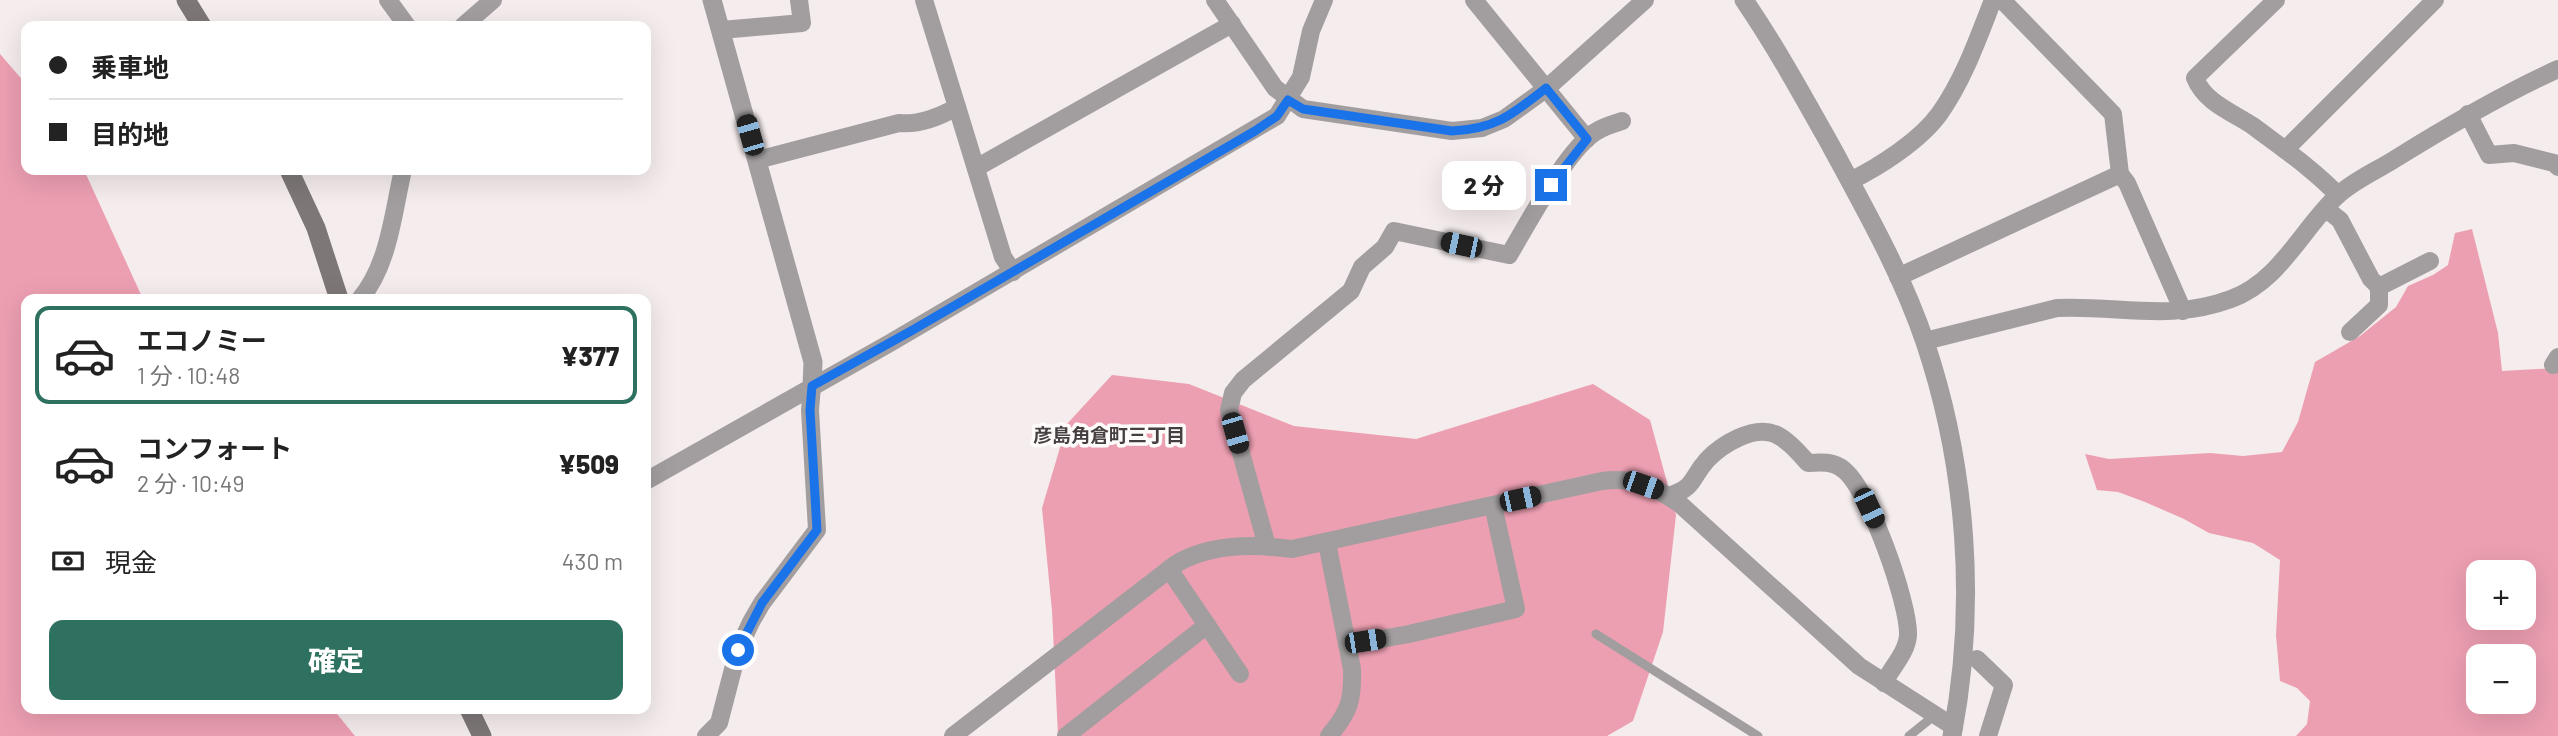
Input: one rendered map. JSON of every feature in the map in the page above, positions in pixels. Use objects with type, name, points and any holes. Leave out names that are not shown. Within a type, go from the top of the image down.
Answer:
[{"type":"main road","points":[[186,0],[199,21]]},
{"type":"main road","points":[[291,175],[316,228],[337,294]]},
{"type":"main road","points":[[471,714],[482,736]]},
{"type":"street","points":[[388,0],[403,21]]},
{"type":"street","points":[[468,21],[493,0]]},
{"type":"street","points":[[712,0],[813,362],[810,410],[817,530],[762,603],[748,630],[738,650],[719,723],[712,734]]},
{"type":"street","points":[[720,30],[802,23],[799,0]]},
{"type":"street","points":[[924,0],[1003,257],[1013,272]]},
{"type":"street","points":[[1215,0],[1266,77],[1288,100],[1303,109],[1452,131],[1493,125],[1546,88],[1645,0]]},
{"type":"street","points":[[651,478],[1013,272],[1277,116],[1301,77],[1311,31],[1324,0]]},
{"type":"street","points":[[1474,0],[1587,139]]},
{"type":"street","points":[[1744,0],[1783,59],[1850,181],[1898,277],[1925,341],[1937,382],[1958,477],[1963,537],[1963,646],[1953,732]]},
{"type":"street","points":[[1850,181],[1872,170],[1904,146],[1930,125],[1941,112],[1970,56],[1993,0]]},
{"type":"street","points":[[2001,0],[2113,114],[2120,174],[2127,183],[2183,311]]},
{"type":"street","points":[[2276,0],[2195,78],[2199,89],[2222,108],[2245,121],[2320,177],[2371,279],[2379,287],[2379,305],[2350,332]]},
{"type":"street","points":[[2285,150],[2435,0]]},
{"type":"street","points":[[976,168],[1232,24]]},
{"type":"street","points":[[1925,341],[2057,308],[2183,311],[2220,303],[2249,290],[2285,260],[2332,202],[2468,114],[2558,69]]},
{"type":"street","points":[[757,160],[899,123],[912,124],[942,115],[957,107]]},
{"type":"street","points":[[2468,114],[2489,155],[2514,153],[2557,165]]},
{"type":"street","points":[[1267,546],[1228,410],[1233,393],[1243,380],[1350,291],[1362,267],[1385,247],[1394,231],[1509,255],[1551,185],[1587,139],[1597,131],[1622,121]]},
{"type":"street","points":[[1898,277],[2120,174]]},
{"type":"street","points":[[364,294],[372,285],[380,266],[402,175]]},
{"type":"street","points":[[2379,287],[2430,261]]},
{"type":"street","points":[[1669,496],[1685,491],[1716,451],[1738,439],[1757,433],[1767,432],[1782,438],[1808,463],[1826,462],[1846,471],[1861,492],[1877,526],[1905,610],[1907,641],[1884,683]]},
{"type":"street","points":[[953,736],[1169,569],[1191,555],[1240,547],[1292,549],[1623,478],[1669,496],[1860,666],[1935,715],[1953,732]]},
{"type":"street","points":[[1347,645],[1409,634],[1516,609],[1493,505]]},
{"type":"street","points":[[1327,542],[1352,669],[1350,705],[1329,736]]},
{"type":"street","points":[[1169,569],[1240,674]]},
{"type":"street","points":[[1066,736],[1207,625]]},
{"type":"street","points":[[1977,659],[2004,685],[1988,736]]},
{"type":"lane","points":[[1596,634],[1758,736]]},
{"type":"lane","points":[[1909,736],[1935,715]]},
{"type":"shaded area","points":[[0,54],[21,78],[21,175],[86,175],[141,294],[21,294],[21,714],[337,714],[355,736],[0,736]]},
{"type":"shaded area","points":[[2472,229],[2498,333],[2502,371],[2558,368],[2558,736],[2296,736],[2307,724],[2310,701],[2297,688],[2280,681],[2276,635],[2280,560],[2253,543],[2209,533],[2184,519],[2118,492],[2097,490],[2085,454],[2109,459],[2210,453],[2243,456],[2282,452],[2298,422],[2315,362],[2360,336],[2396,307],[2408,286],[2448,265],[2455,233]]},
{"type":"shaded area","points":[[1112,375],[1189,384],[1294,426],[1416,439],[1593,384],[1650,420],[1676,515],[1663,632],[1633,721],[1607,736],[1058,736],[1052,611],[1042,508],[1067,424]]},
{"type":"district","name":"彦島角倉町三丁目","points":[[1109,434]]},
{"type":"route","points":[[738,650],[762,603],[817,530],[810,410],[812,386],[1255,131],[1277,116],[1288,100],[1303,109],[1452,131],[1493,125],[1546,88],[1587,139],[1551,185]]}]
